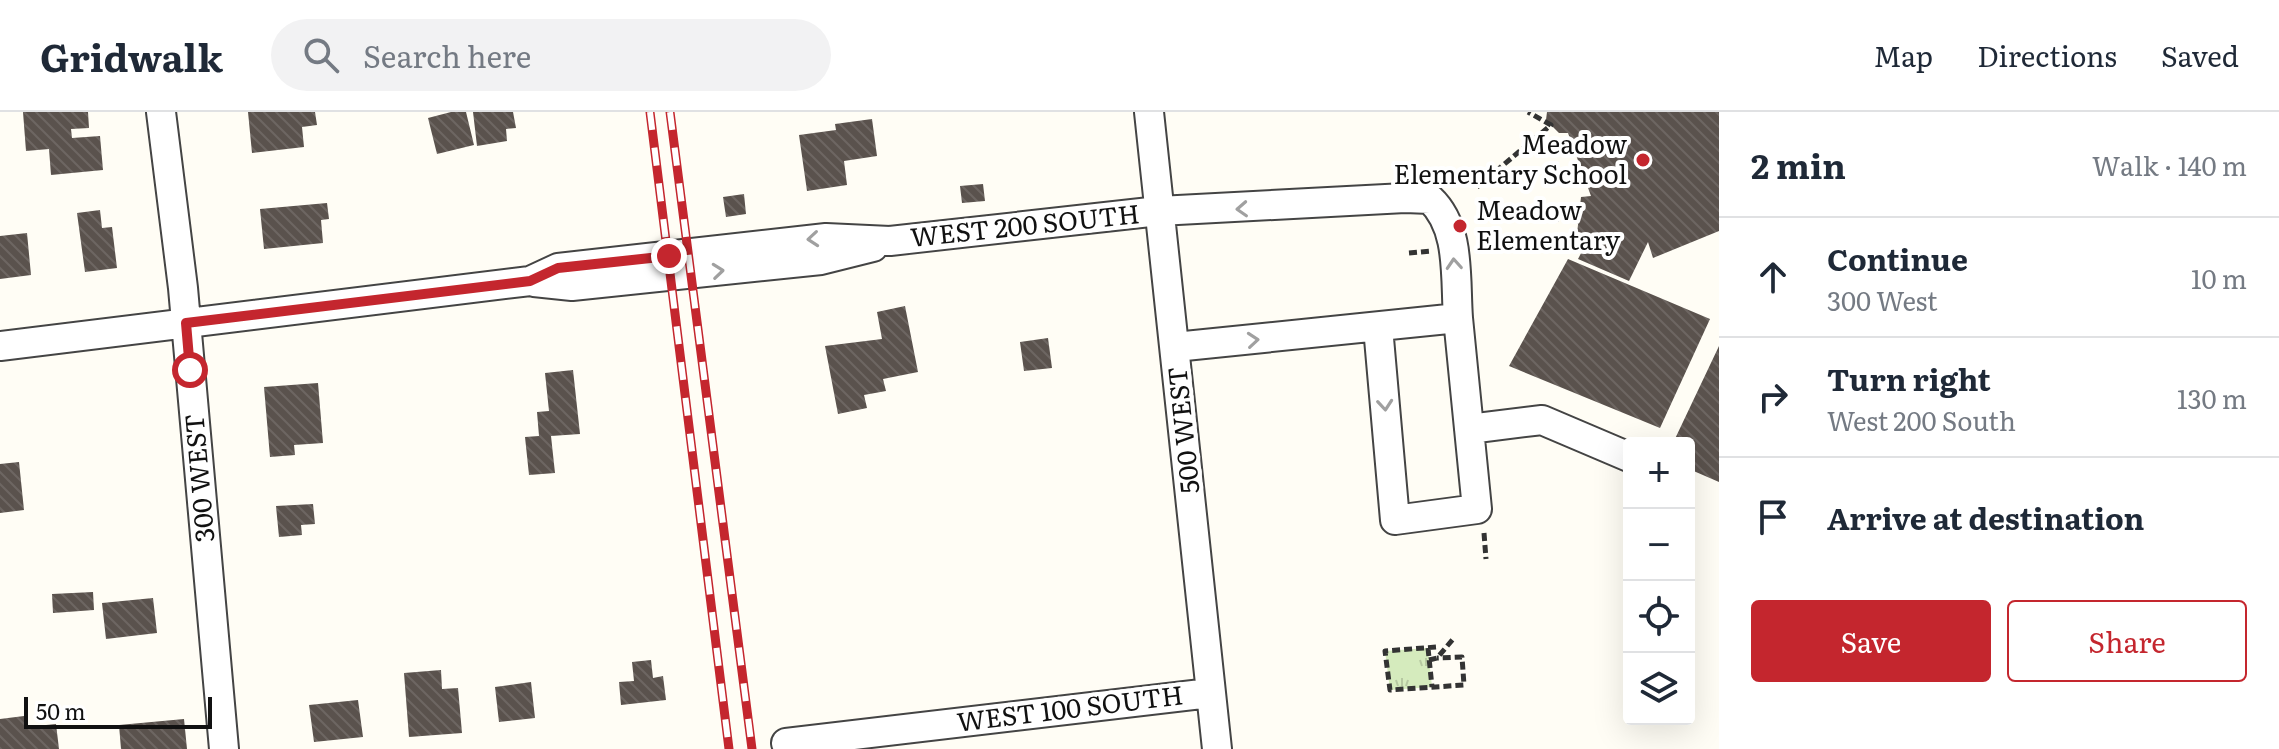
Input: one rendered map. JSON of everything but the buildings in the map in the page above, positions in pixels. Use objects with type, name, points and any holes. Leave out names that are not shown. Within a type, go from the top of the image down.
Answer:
[{"type":"street","name":"300 WEST","points":[[161,112],[186,323],[224,749]]},
{"type":"street","name":"500 WEST","points":[[1149,112],[1217,749]]},
{"type":"street","name":"WEST 200 SOUTH","points":[[0,346],[530,281],[572,286],[821,260],[890,241],[1159,211],[1430,199],[1443,211],[1451,229],[1458,318]]},
{"type":"street","points":[[1175,347],[1458,318],[1477,509],[1395,520],[1378,327]]},
{"type":"street","points":[[1469,429],[1542,420],[1623,454]]},
{"type":"street","name":"WEST 100 SOUTH","points":[[786,743],[1210,693]]},
{"type":"path","points":[[1477,187],[1551,125],[1528,112]]},
{"type":"path","points":[[1479,213],[1578,221]]},
{"type":"path","points":[[1484,533],[1486,559]]},
{"type":"path","points":[[1437,658],[1454,638]]},
{"type":"path","points":[[1429,660],[1462,657],[1464,685],[1390,690],[1385,651],[1436,647]]},
{"type":"path","points":[[1428,648],[1432,687]]},
{"type":"green space","points":[[1428,648],[1432,687],[1390,690],[1385,651]]},
{"type":"railway","points":[[650,112],[729,749]]},
{"type":"railway","points":[[670,112],[752,749]]},
{"type":"place","name":"Meadow Elementary School","points":[[1643,160]]},
{"type":"place","name":"Meadow Elementary","points":[[1460,226]]},
{"type":"route","points":[[190,370],[186,323],[530,281],[558,268],[669,256]]}]
